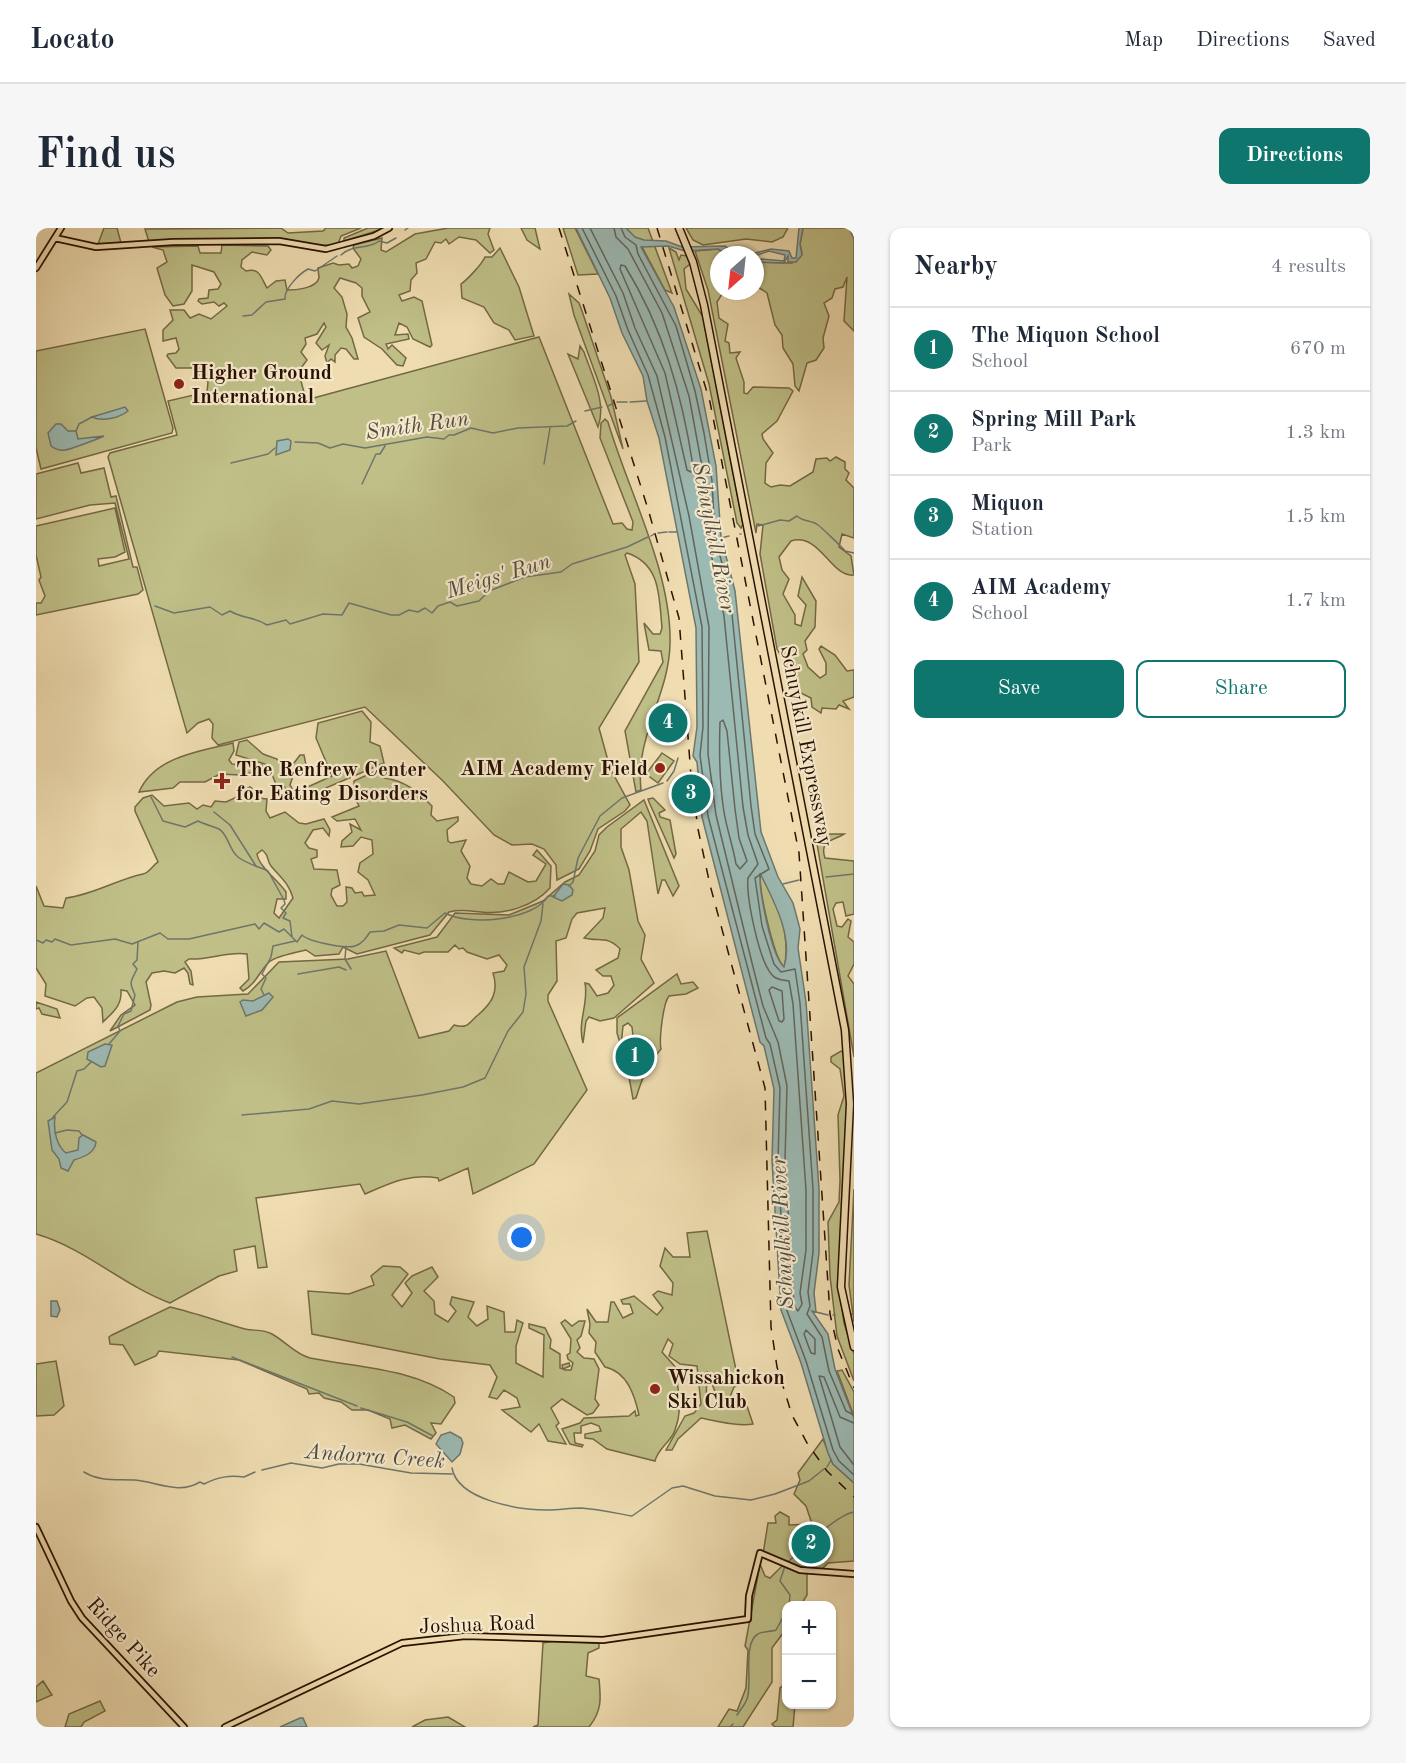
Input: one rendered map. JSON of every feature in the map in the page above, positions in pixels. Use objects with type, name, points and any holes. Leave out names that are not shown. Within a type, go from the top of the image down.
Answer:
[{"type":"highway","name":"Schuylkill Expressway","points":[[682,230],[694,262],[712,329],[845,1016],[852,1065],[853,1111],[844,1285],[854,1338]]},
{"type":"highway","name":"Schuylkill Expressway","points":[[820,890],[841,1007],[849,1067],[850,1131],[841,1283],[845,1315],[854,1347]]},
{"type":"main road","points":[[36,268],[62,228]]},
{"type":"main road","points":[[56,238],[96,247],[173,242],[279,241],[326,249],[374,236],[389,228]]},
{"type":"main road","name":"Ridge Pike","points":[[36,1527],[67,1593],[82,1618],[184,1727]]},
{"type":"main road","name":"Joshua Road","points":[[225,1727],[402,1643],[465,1636],[603,1640],[748,1619],[749,1596],[760,1553],[789,1567],[854,1574]]},
{"type":"green space","points":[[104,228],[117,228],[121,243],[98,244]]},
{"type":"green space","points":[[281,228],[288,233],[323,231],[326,228],[361,228],[341,236],[338,244],[319,246],[280,239],[149,242],[145,229]]},
{"type":"green space","points":[[368,228],[386,228],[344,241],[344,238]]},
{"type":"green space","points":[[448,228],[490,228],[488,234],[494,250],[490,253],[476,240],[459,237],[449,244],[446,239],[441,243],[435,242],[426,259],[416,263],[417,273],[411,280],[410,291],[399,295],[402,301],[414,297],[422,301],[432,345],[430,347],[413,339],[407,327],[399,323],[395,335],[408,334],[409,339],[386,344],[388,349],[392,345],[406,358],[403,366],[397,365],[382,349],[364,337],[358,318],[370,312],[362,296],[362,288],[356,283],[340,278],[334,288],[342,297],[347,314],[346,327],[358,359],[354,359],[346,349],[341,348],[335,355],[335,362],[331,359],[327,363],[325,356],[329,345],[322,350],[316,343],[326,327],[324,323],[317,334],[305,338],[306,344],[301,352],[307,360],[301,368],[304,379],[301,381],[306,400],[539,337],[613,524],[622,523],[627,529],[632,530],[633,522],[600,438],[601,423],[605,419],[608,422],[657,560],[669,617],[668,663],[643,752],[640,770],[641,790],[636,792],[625,731],[663,662],[661,651],[649,650],[644,623],[653,634],[660,634],[662,628],[659,594],[652,573],[638,558],[627,553],[625,555],[635,584],[639,662],[599,728],[610,768],[630,805],[598,829],[590,851],[579,869],[557,880],[556,865],[544,849],[532,844],[512,845],[494,835],[443,781],[365,707],[218,745],[212,738],[213,724],[209,719],[198,723],[187,733],[108,457],[110,453],[177,435],[168,401],[207,392],[208,382],[199,375],[200,368],[176,368],[167,356],[176,353],[179,349],[176,338],[163,341],[163,330],[173,320],[170,310],[184,310],[190,318],[199,314],[211,319],[227,306],[224,303],[219,306],[214,302],[202,304],[198,301],[208,298],[209,290],[218,289],[221,284],[214,272],[192,265],[192,291],[184,304],[173,306],[165,295],[157,268],[167,262],[163,250],[152,247],[198,246],[200,253],[221,253],[222,245],[268,246],[271,250],[267,255],[252,252],[242,260],[241,267],[246,271],[257,272],[267,288],[276,281],[285,280],[287,290],[295,290],[314,285],[319,278],[318,268],[333,263],[349,264],[352,268],[358,266],[361,259],[353,248],[354,245],[382,238],[381,250],[386,252],[415,234]]},
{"type":"green space","points":[[521,228],[535,228],[540,249],[527,240]]},
{"type":"green space","points":[[563,228],[575,228],[598,274],[578,275]]},
{"type":"green space","points":[[626,228],[648,228],[672,293],[665,290],[642,247]]},
{"type":"green space","points":[[686,228],[788,228],[783,237],[772,242],[746,239],[703,245],[693,240]]},
{"type":"green space","points":[[803,228],[850,228],[854,236],[854,331],[844,321],[847,277],[843,287],[835,289],[832,298],[824,303],[829,316],[823,338],[824,348],[816,360],[807,363],[799,391],[795,386],[793,364],[783,348],[782,335],[775,325],[767,293],[764,291],[764,262],[792,263],[802,253],[800,244]]},
{"type":"green space","points":[[500,248],[519,287],[534,336],[515,340],[509,330],[494,323],[484,307],[462,298],[461,284],[485,257],[492,257]]},
{"type":"green space","points":[[669,248],[676,252],[679,260],[681,255],[687,256],[690,264],[684,269],[686,289],[703,317],[743,524],[741,528],[737,523],[709,384]]},
{"type":"green space","points":[[710,250],[710,300],[718,300],[719,318],[728,324],[725,341],[729,343],[730,353],[740,352],[736,358],[744,382],[744,393],[747,394],[753,387],[789,388],[793,391],[777,421],[762,434],[773,453],[766,463],[765,483],[771,487],[790,486],[813,472],[816,459],[827,458],[830,461],[836,457],[845,462],[845,469],[849,473],[846,480],[854,488],[854,538],[842,534],[839,547],[851,556],[854,575],[839,570],[818,549],[801,540],[791,541],[779,557],[782,570],[789,579],[783,594],[795,615],[795,624],[801,626],[806,605],[798,596],[802,577],[816,601],[815,627],[805,641],[807,650],[803,654],[808,667],[820,678],[826,674],[826,663],[819,649],[821,646],[835,655],[847,671],[854,670],[854,697],[843,701],[849,709],[839,705],[836,709],[822,708],[821,713],[812,707],[811,698],[797,691],[795,684],[785,673],[788,660],[781,656],[777,649],[760,554],[763,525],[757,524],[756,533],[708,290],[695,251]]},
{"type":"green space","points":[[569,294],[579,303],[582,311],[611,397],[623,449],[574,315]]},
{"type":"green space","points":[[145,329],[173,428],[172,433],[41,469],[36,448],[36,351]]},
{"type":"green space","points":[[580,346],[600,399],[598,427],[568,354],[578,359]]},
{"type":"green space","points":[[78,463],[81,473],[104,468],[111,497],[116,496],[133,567],[137,567],[143,590],[138,594],[36,615],[36,603],[41,603],[45,596],[39,580],[41,577],[36,555],[36,526],[115,508],[125,552],[115,557],[98,559],[99,566],[129,559],[115,503],[90,505],[36,519],[36,474]]},
{"type":"green space","points":[[362,711],[371,722],[370,742],[380,746],[384,763],[298,800],[290,798],[284,786],[278,789],[268,765],[236,755],[239,742],[247,740],[263,754],[277,759],[281,765],[294,763],[300,755],[304,755],[306,765],[295,770],[290,785],[293,790],[301,790],[332,776],[316,738],[318,723]]},
{"type":"green space","points":[[233,743],[234,751],[229,760],[232,764],[262,765],[263,770],[240,775],[220,774],[205,782],[180,782],[173,788],[139,792],[146,780],[167,763],[179,757]]},
{"type":"green space","name":"AIM Academy Field","points":[[662,753],[674,761],[658,783],[646,774]]},
{"type":"green space","points":[[378,770],[384,778],[404,784],[421,795],[432,806],[431,815],[437,821],[458,817],[458,821],[447,830],[448,841],[451,843],[466,840],[461,851],[470,866],[467,878],[471,884],[482,886],[491,879],[498,884],[504,884],[509,872],[528,882],[536,881],[546,864],[533,855],[537,850],[551,866],[550,888],[536,900],[518,908],[490,913],[461,910],[449,912],[430,935],[357,954],[343,947],[339,954],[315,956],[306,950],[281,956],[269,962],[251,985],[243,991],[240,988],[249,979],[247,954],[189,959],[185,962],[191,971],[193,985],[190,984],[188,973],[184,968],[175,973],[164,971],[152,973],[146,982],[150,1010],[110,1031],[121,1015],[135,1005],[127,991],[121,990],[118,1005],[103,1022],[102,1008],[94,997],[87,998],[75,1006],[45,996],[46,984],[36,968],[36,886],[44,906],[63,908],[66,898],[86,894],[147,872],[158,862],[135,811],[135,807],[143,798],[152,795],[164,806],[189,803],[197,809],[203,805],[211,807],[215,801],[226,802],[239,796],[244,798],[246,789],[250,787],[255,791],[257,798],[267,799],[266,811],[270,818],[285,812],[299,823],[306,824],[324,819],[330,830],[329,836],[323,828],[313,830],[305,843],[309,848],[317,850],[317,857],[311,859],[314,869],[337,870],[340,885],[332,889],[331,895],[337,906],[343,906],[347,902],[346,887],[352,888],[355,893],[362,892],[364,896],[375,895],[368,880],[358,872],[360,863],[373,854],[372,840],[361,837],[353,846],[341,847],[342,841],[352,832],[350,824],[361,830],[355,819],[337,821],[332,817],[359,806],[354,796],[354,781]],"holes":[[[262,850],[271,866],[287,884],[293,898],[279,918],[274,913],[277,899],[286,899],[286,892],[258,859],[257,854]]]},
{"type":"green space","points":[[653,798],[665,810],[659,813],[660,817],[670,820],[676,854],[674,858],[648,799]]},
{"type":"green space","points":[[644,800],[679,886],[673,896],[665,880],[662,880],[658,894],[647,821],[641,812],[621,829],[621,847],[629,870],[638,921],[645,935],[641,959],[654,983],[614,1018],[600,1021],[589,1017],[586,1021],[583,1043],[581,1027],[586,998],[585,983],[589,984],[597,996],[608,993],[614,985],[611,976],[603,976],[596,970],[618,958],[620,949],[607,940],[584,938],[603,918],[605,908],[577,913],[572,919],[566,938],[556,941],[557,981],[548,995],[548,1001],[587,1090],[534,1164],[473,1194],[468,1168],[439,1181],[438,1178],[428,1177],[409,1178],[365,1194],[360,1184],[256,1198],[267,1267],[258,1268],[255,1246],[234,1250],[237,1271],[219,1276],[170,1303],[136,1287],[71,1248],[36,1234],[36,1073],[177,1002],[197,997],[248,994],[279,962],[348,959],[386,951],[419,1038],[449,1031],[454,1025],[466,1026],[483,1011],[493,997],[495,980],[493,973],[504,971],[507,965],[499,955],[487,959],[467,952],[463,948],[459,949],[455,945],[448,952],[419,954],[404,950],[402,953],[394,948],[437,937],[455,913],[509,915],[543,901],[565,882],[579,875],[595,851],[599,835],[607,827]]},
{"type":"green space","points":[[844,834],[825,844],[825,858],[854,861],[854,914],[846,916],[843,902],[836,903],[833,909],[837,926],[842,927],[848,919],[851,921],[848,937],[854,942],[854,964],[848,976],[854,984],[854,1057],[817,844],[817,837]]},
{"type":"green space","points":[[761,873],[781,917],[786,943],[784,967],[767,921],[760,880]]},
{"type":"green space","points":[[677,974],[681,984],[693,982],[698,988],[686,994],[669,996],[662,1022],[661,1049],[649,1066],[636,1098],[633,1099],[629,1077],[651,1054],[647,1048],[641,1056],[635,1054],[632,1027],[628,1023],[623,1026],[621,1046],[617,1033],[617,1018]]},
{"type":"green space","points":[[36,1002],[57,1009],[60,1018],[42,1014],[39,1008],[36,1009]]},
{"type":"green space","points":[[841,1051],[845,1053],[848,1104],[839,1289],[844,1323],[854,1354],[854,1381],[837,1336],[830,1276],[828,1222],[839,1202],[838,1115],[844,1096],[840,1069],[831,1062],[831,1057]]},
{"type":"green space","points":[[854,1189],[854,1322],[849,1285]]},
{"type":"green space","points":[[707,1231],[739,1384],[734,1387],[730,1397],[719,1402],[707,1371],[706,1404],[718,1407],[736,1398],[738,1394],[747,1406],[753,1424],[735,1424],[701,1418],[678,1439],[672,1450],[666,1450],[685,1416],[694,1413],[701,1404],[697,1366],[680,1364],[669,1356],[673,1344],[668,1339],[662,1352],[678,1370],[687,1372],[680,1374],[686,1374],[686,1377],[677,1377],[679,1409],[675,1430],[655,1461],[607,1449],[593,1439],[585,1438],[585,1434],[601,1431],[599,1426],[591,1423],[581,1426],[581,1433],[574,1433],[575,1443],[583,1445],[582,1447],[570,1444],[562,1429],[580,1423],[584,1418],[629,1416],[635,1411],[636,1416],[639,1415],[633,1393],[625,1380],[613,1370],[605,1367],[595,1352],[596,1342],[589,1333],[587,1309],[596,1322],[608,1322],[611,1302],[614,1302],[623,1318],[633,1313],[630,1304],[623,1304],[621,1300],[634,1296],[657,1315],[663,1308],[653,1295],[658,1291],[672,1295],[673,1283],[660,1266],[665,1248],[673,1257],[690,1257],[687,1233]]},
{"type":"green space","points":[[383,1266],[400,1267],[408,1274],[392,1295],[402,1307],[412,1293],[405,1283],[412,1276],[432,1267],[438,1277],[424,1291],[434,1301],[435,1314],[448,1322],[456,1311],[450,1304],[452,1297],[474,1302],[468,1317],[477,1326],[488,1319],[487,1306],[504,1312],[505,1332],[515,1332],[517,1320],[523,1323],[516,1346],[516,1363],[543,1377],[544,1335],[529,1328],[529,1324],[545,1328],[551,1340],[550,1348],[560,1354],[560,1368],[571,1370],[573,1363],[567,1355],[570,1353],[571,1339],[561,1323],[565,1320],[572,1326],[579,1321],[585,1321],[581,1336],[577,1340],[580,1348],[577,1352],[584,1358],[594,1359],[599,1369],[595,1399],[599,1405],[593,1413],[587,1415],[562,1399],[551,1408],[559,1423],[556,1426],[566,1444],[548,1441],[539,1424],[531,1432],[502,1410],[520,1407],[517,1398],[504,1390],[497,1399],[489,1397],[497,1377],[490,1365],[440,1359],[312,1334],[308,1291],[349,1294],[374,1285],[371,1276]]},
{"type":"green space","points":[[170,1307],[245,1329],[269,1332],[300,1354],[310,1358],[385,1370],[420,1380],[454,1397],[455,1403],[441,1424],[431,1423],[436,1433],[431,1439],[405,1425],[392,1428],[390,1419],[368,1410],[352,1410],[341,1402],[324,1398],[319,1393],[309,1394],[307,1389],[239,1360],[159,1351],[156,1356],[135,1365],[123,1345],[110,1344],[109,1337],[112,1335]]},
{"type":"green space","points":[[56,1361],[64,1406],[54,1415],[36,1416],[36,1364]]},
{"type":"green space","points":[[569,1363],[570,1366],[563,1369],[562,1365]]},
{"type":"green space","points":[[842,1370],[854,1392],[854,1416],[837,1371]]},
{"type":"green space","points":[[823,1439],[833,1464],[854,1483],[854,1561],[828,1563],[821,1570],[800,1570],[763,1554],[768,1523],[776,1523],[775,1516],[780,1512],[789,1517],[789,1525],[812,1524],[806,1506],[794,1494],[800,1480],[798,1473]]},
{"type":"green space","points":[[760,1564],[765,1576],[770,1578],[782,1566],[807,1574],[807,1595],[803,1601],[782,1601],[782,1634],[772,1648],[772,1682],[743,1727],[718,1727],[729,1709],[737,1711],[746,1688],[748,1650],[745,1646]]},
{"type":"green space","points":[[554,1641],[599,1643],[599,1648],[588,1653],[586,1676],[599,1679],[600,1693],[600,1704],[589,1727],[533,1727],[538,1725],[543,1643]]},
{"type":"green space","points":[[43,1681],[52,1695],[36,1702],[36,1687]]},
{"type":"green space","points":[[782,1686],[782,1709],[795,1709],[793,1727],[775,1727],[772,1724],[777,1720]]},
{"type":"green space","points":[[100,1701],[105,1711],[84,1722],[81,1727],[65,1727],[69,1714]]},
{"type":"green space","points":[[448,1717],[465,1727],[412,1727],[425,1720]]},
{"type":"water","name":"Schuylkill River","points":[[576,228],[626,228],[635,237],[644,240],[666,241],[682,247],[710,246],[710,249],[685,251],[668,246],[641,247],[674,307],[701,389],[716,466],[721,537],[735,591],[761,832],[778,877],[793,903],[800,929],[798,948],[806,1002],[819,1189],[819,1253],[814,1293],[816,1312],[812,1311],[828,1334],[835,1369],[854,1418],[854,1483],[833,1464],[828,1453],[801,1363],[781,1310],[772,1161],[774,1089],[702,817],[697,762],[693,756],[697,727],[696,628],[659,438],[647,401],[643,376],[622,333],[610,298]],"holes":[[[760,873],[776,906],[786,943],[784,967],[770,937]]]},
{"type":"water","points":[[799,228],[803,228],[800,244],[802,255],[796,262],[788,262],[788,256],[784,263],[764,262],[764,259],[784,261],[785,255],[769,251],[764,253],[764,251],[771,249],[789,251],[792,258],[796,258]]},
{"type":"water","points":[[125,407],[128,411],[115,417],[101,419],[92,417]]},
{"type":"water","points":[[56,424],[61,424],[68,431],[76,431],[78,439],[104,436],[72,448],[59,450],[51,446],[48,433]]},
{"type":"water","points":[[288,439],[291,441],[290,450],[276,455],[277,441]]},
{"type":"water","points":[[563,884],[569,885],[573,890],[572,895],[562,901],[553,897]]},
{"type":"water","points":[[269,993],[273,997],[262,1010],[246,1016],[240,1002],[253,1001]]},
{"type":"water","points":[[105,1044],[112,1045],[105,1066],[101,1067],[87,1059],[88,1052]]},
{"type":"water","points":[[55,1117],[56,1138],[66,1153],[78,1150],[79,1138],[83,1135],[96,1142],[91,1152],[74,1160],[68,1171],[61,1168],[59,1159],[52,1150],[48,1121]]},
{"type":"water","points":[[51,1301],[57,1301],[60,1310],[57,1317],[51,1316]]},
{"type":"water","points":[[450,1432],[461,1438],[463,1443],[460,1454],[452,1462],[436,1444],[441,1435]]},
{"type":"water","points":[[300,1718],[303,1718],[307,1727],[280,1727]]},
{"type":"waterway","points":[[849,228],[854,239]]},
{"type":"waterway","points":[[341,255],[350,249],[375,244],[379,241],[387,243],[396,238]]},
{"type":"waterway","points":[[243,316],[252,315],[266,302],[285,299],[289,286],[300,274],[308,269],[315,271],[337,256]]},
{"type":"waterway","name":"Smith Run","points":[[630,402],[646,401]]},
{"type":"waterway","name":"Smith Run","points":[[617,402],[627,402]]},
{"type":"waterway","name":"Smith Run","points":[[608,406],[614,403]]},
{"type":"waterway","name":"Smith Run","points":[[585,411],[602,407]]},
{"type":"waterway","points":[[76,431],[79,424],[92,417]]},
{"type":"waterway","name":"Smith Run","points":[[295,442],[318,443],[330,448],[343,444],[365,448],[427,437],[444,439],[449,435],[471,428],[493,433],[518,428],[567,426],[576,421]]},
{"type":"waterway","points":[[544,464],[550,428]]},
{"type":"waterway","points":[[362,484],[376,454],[380,454],[385,446]]},
{"type":"waterway","name":"Smith Run","points":[[231,463],[268,454],[275,448]]},
{"type":"waterway","points":[[758,526],[780,520],[789,521],[797,516],[816,523],[845,551],[854,553]]},
{"type":"waterway","name":"Meigs' Run","points":[[658,533],[667,532]]},
{"type":"waterway","name":"Meigs' Run","points":[[669,532],[677,532]]},
{"type":"waterway","name":"Schuylkill River","points":[[721,538],[729,536]]},
{"type":"waterway","name":"Meigs' Run","points":[[155,606],[174,613],[210,607],[222,615],[230,611],[267,625],[286,620],[290,624],[323,614],[342,615],[349,603],[391,615],[399,615],[409,610],[418,612],[425,608],[432,613],[438,606],[450,602],[457,606],[479,601],[489,591],[525,577],[561,572],[572,564],[627,547],[648,537]]},
{"type":"waterway","points":[[667,781],[674,771],[678,758]]},
{"type":"waterway","points":[[569,886],[573,882],[578,858],[600,816],[622,798],[663,783]]},
{"type":"waterway","points":[[151,797],[163,821],[185,827],[198,821],[219,829],[238,857],[268,871],[284,900],[285,904],[281,908],[286,913],[283,918],[290,921],[292,937]]},
{"type":"waterway","points":[[214,812],[230,825],[256,866]]},
{"type":"waterway","points":[[826,877],[854,874]]},
{"type":"waterway","points":[[783,884],[799,880]]},
{"type":"waterway","points":[[36,940],[43,943],[46,940],[52,942],[55,939],[71,945],[115,939],[132,944],[160,933],[168,939],[189,939],[255,924],[259,929],[264,923],[279,932],[284,929],[297,942],[302,935],[320,942],[351,947],[362,942],[370,932],[384,931],[399,925],[427,928],[445,913],[469,919],[500,919],[529,911],[548,896],[555,896]]},
{"type":"waterway","points":[[242,1115],[309,1109],[332,1101],[359,1104],[422,1095],[463,1087],[485,1078],[508,1031],[523,1012],[526,994],[524,967],[541,921],[543,904]]},
{"type":"waterway","points":[[264,995],[261,989],[266,978],[262,974],[271,957],[273,946],[295,941]]},
{"type":"waterway","points":[[109,1044],[120,1031],[118,1026],[124,1014],[131,1011],[135,995],[131,982],[137,969],[133,964],[137,960],[138,942]]},
{"type":"waterway","points":[[346,946],[345,959],[351,969]]},
{"type":"waterway","points":[[298,974],[339,967],[346,970]]},
{"type":"waterway","points":[[53,1117],[67,1102],[77,1071],[84,1069],[91,1062]]},
{"type":"waterway","points":[[55,1133],[67,1130],[79,1131],[82,1135]]},
{"type":"waterway","points":[[816,1312],[828,1315]]},
{"type":"waterway","points":[[232,1357],[357,1406]]},
{"type":"waterway","points":[[361,1408],[407,1422],[433,1436]]},
{"type":"waterway","name":"Andorra Creek","points":[[827,1467],[831,1460]]},
{"type":"waterway","name":"Andorra Creek","points":[[262,1470],[291,1463],[322,1468],[339,1464],[359,1464],[411,1473],[452,1474]]},
{"type":"waterway","name":"Andorra Creek","points":[[452,1468],[457,1479],[466,1488],[492,1501],[536,1510],[581,1508],[632,1516],[672,1488],[683,1486],[715,1496],[751,1500],[809,1481],[824,1469]]},
{"type":"waterway","name":"Andorra Creek","points":[[84,1472],[102,1479],[135,1480],[176,1488],[192,1486],[200,1482],[204,1484],[224,1477],[244,1477],[255,1472]]},
{"type":"waterway","points":[[788,1562],[829,1526],[854,1512]]},
{"type":"waterway","points":[[785,1566],[780,1581],[790,1595],[789,1601]]},
{"type":"waterway","points":[[737,1715],[749,1692],[749,1655],[753,1639],[760,1633],[776,1630],[782,1619]]},
{"type":"waterway","points":[[730,1727],[733,1724]]},
{"type":"railway","points":[[559,228],[648,509],[679,618],[691,776],[698,829],[710,885],[765,1088],[771,1327],[777,1367],[792,1415],[807,1443],[827,1471],[854,1497]]},
{"type":"railway","points":[[657,228],[710,402],[799,853],[830,1314],[838,1349],[854,1388]]},
{"type":"place","name":"Higher Ground International","points":[[179,384]]},
{"type":"place","name":"AIM Academy","points":[[668,723]]},
{"type":"place","name":"AIM Academy Field","points":[[660,768]]},
{"type":"place","name":"The Renfrew Center for Eating Disorders","points":[[222,781]]},
{"type":"place","name":"Miquon","points":[[691,794]]},
{"type":"place","name":"The Miquon School","points":[[635,1057]]},
{"type":"place","name":"Wissahickon Ski Club","points":[[655,1389]]},
{"type":"place","name":"Spring Mill Park","points":[[811,1544]]}]
